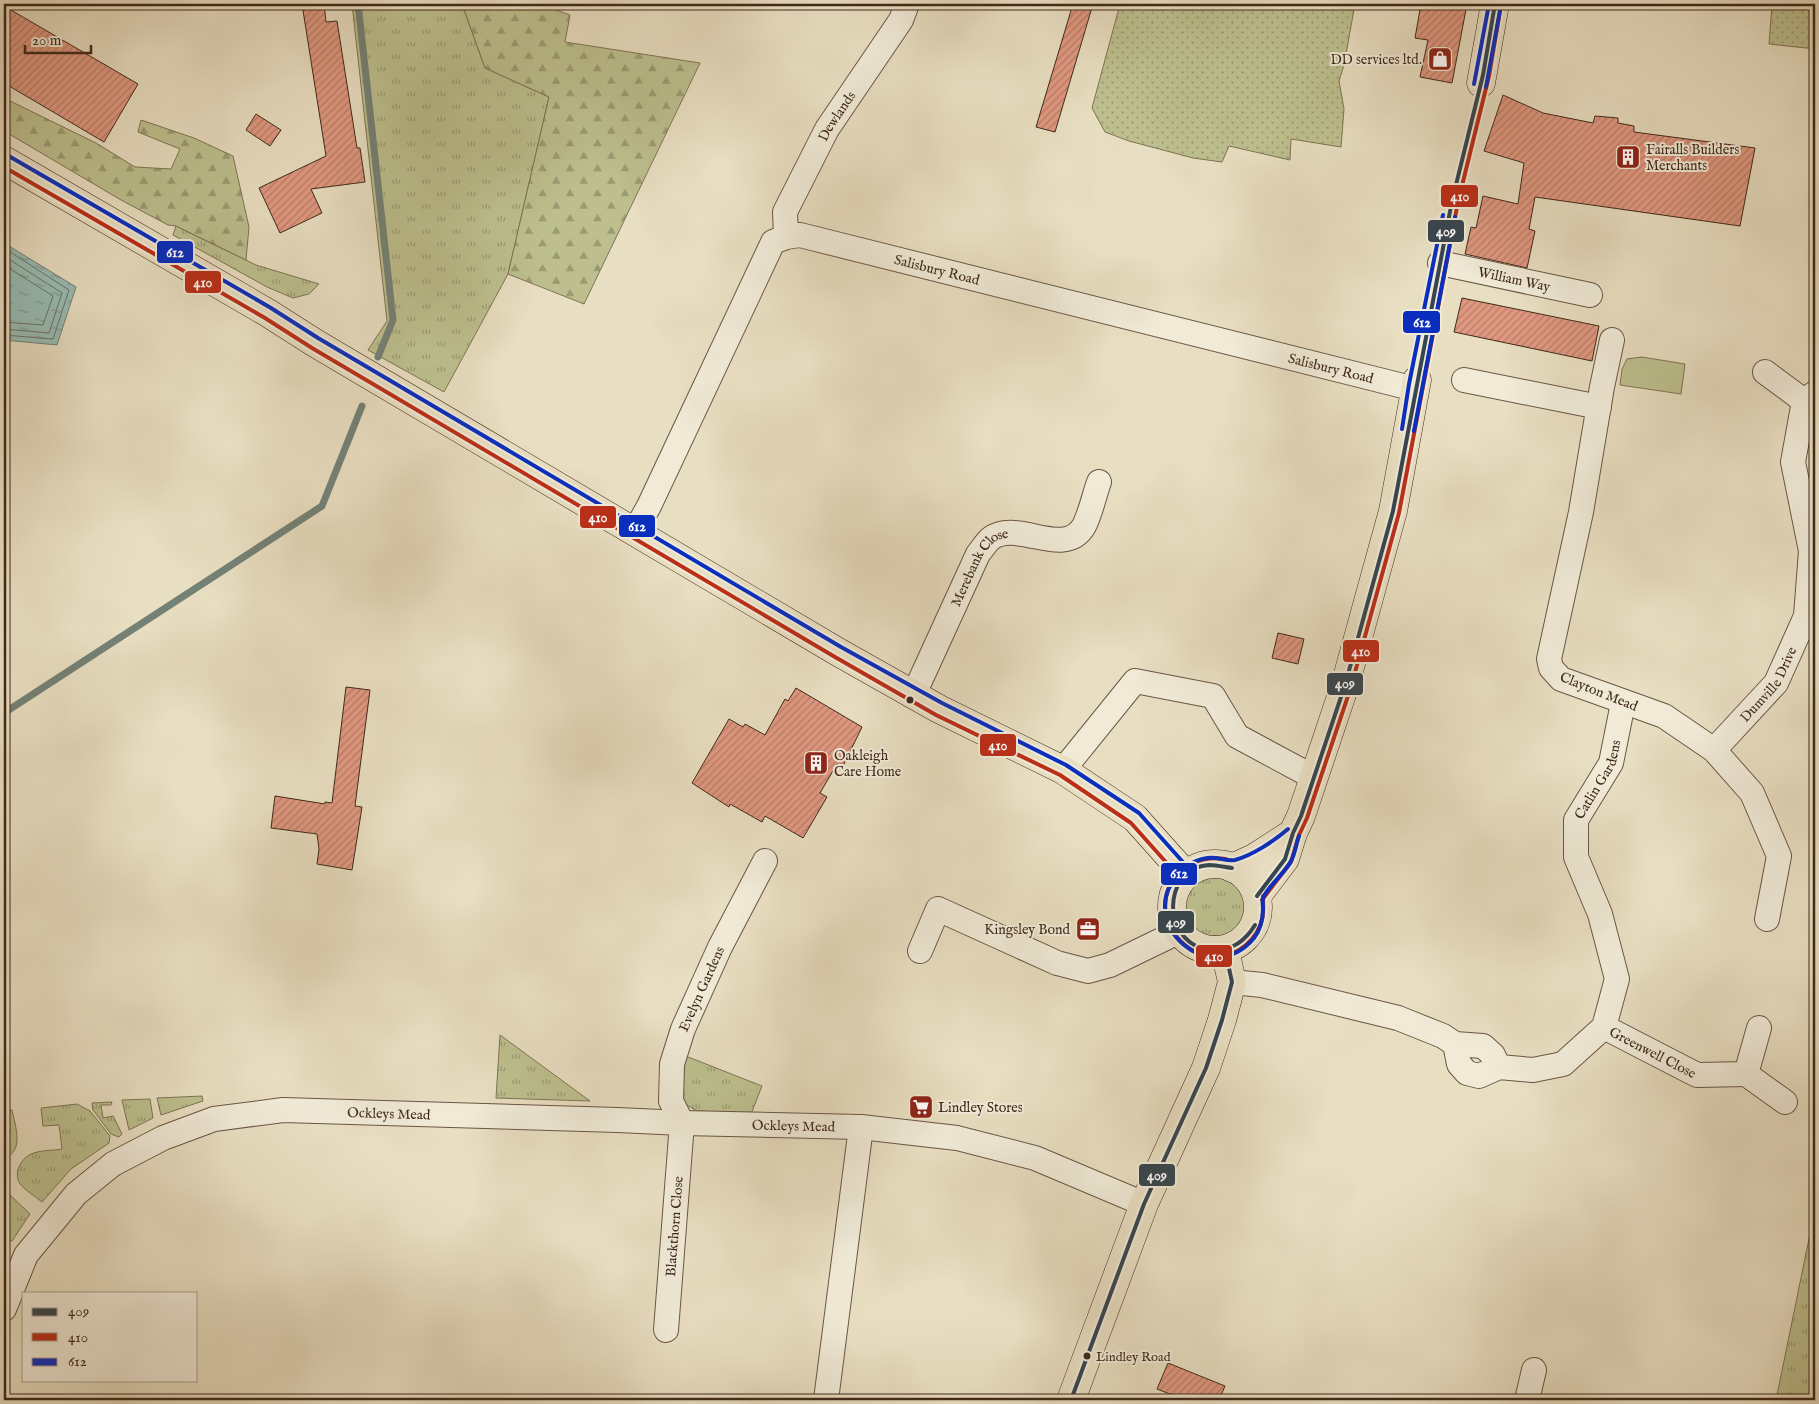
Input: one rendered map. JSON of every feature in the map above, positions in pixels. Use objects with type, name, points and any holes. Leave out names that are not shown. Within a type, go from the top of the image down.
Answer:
[{"type":"main road","points":[[1481,83],[1495,4]]},
{"type":"main road","points":[[4,160],[268,313],[634,533],[838,652],[940,709],[1063,770],[1135,818],[1186,875]]},
{"type":"main road","points":[[1257,896],[1286,859],[1293,833],[1302,816],[1345,685],[1393,511],[1416,384]]},
{"type":"main road","points":[[1232,868],[1254,858],[1293,833]]},
{"type":"main road","points":[[1213,864],[1232,868],[1243,874],[1252,884],[1257,896],[1258,909],[1254,926],[1244,940],[1225,950],[1210,951],[1192,945],[1178,932],[1171,911],[1172,900],[1175,890],[1186,875],[1198,867],[1213,864]]},
{"type":"main road","points":[[1071,1400],[1144,1204],[1206,1068],[1232,982],[1225,950]]},
{"type":"street","name":"Dewlands","points":[[786,237],[785,212],[827,129],[901,20],[907,4]]},
{"type":"street","name":"Salisbury Road","points":[[786,237],[800,235],[1416,384]]},
{"type":"street","points":[[634,533],[653,498],[774,242],[786,237]]},
{"type":"street","name":"William Way","points":[[1440,263],[1590,294]]},
{"type":"street","name":"Clayton Mead","points":[[1612,340],[1581,512],[1549,659],[1551,668],[1561,679],[1623,703],[1664,716],[1714,750],[1752,793],[1779,856],[1767,919]]},
{"type":"street","name":"Dumville Drive","points":[[1714,750],[1776,683],[1806,616],[1811,551],[1793,462],[1810,397],[1765,372]]},
{"type":"street","points":[[1464,380],[1599,407]]},
{"type":"street","name":"Merebank Close","points":[[914,694],[978,554],[991,538],[1003,533],[1058,540],[1077,534],[1083,527],[1099,482]]},
{"type":"street","points":[[1063,770],[1135,681],[1213,696],[1237,736],[1315,778]]},
{"type":"street","name":"Catlin Gardens","points":[[1604,1027],[1617,979],[1600,914],[1576,858],[1576,820],[1611,762],[1623,703]]},
{"type":"street","name":"Evelyn Gardens","points":[[682,1124],[671,1101],[672,1064],[684,1029],[720,947],[765,861]]},
{"type":"street","points":[[920,951],[938,909],[1057,964],[1088,971],[1110,965],[1178,932]]},
{"type":"street","points":[[1232,982],[1262,984],[1398,1018],[1443,1036],[1455,1044],[1459,1064],[1467,1073],[1479,1076],[1499,1067],[1533,1070],[1563,1064],[1604,1027]]},
{"type":"street","name":"Greenwell Close","points":[[1604,1027],[1697,1075],[1746,1074]]},
{"type":"street","points":[[1759,1028],[1746,1074],[1785,1102]]},
{"type":"street","name":"Ockleys Mead","points":[[4,1309],[26,1255],[76,1194],[113,1164],[163,1138],[214,1119],[283,1110],[618,1120],[682,1124],[861,1127]]},
{"type":"street","name":"Blackthorn Close","points":[[666,1330],[682,1124]]},
{"type":"street","points":[[826,1400],[861,1127],[957,1138],[1035,1158],[1144,1204]]},
{"type":"street","points":[[1527,1400],[1534,1370]]},
{"type":"green space","points":[[352,4],[462,4],[485,68],[549,97],[508,274],[444,392],[368,350],[387,321]]},
{"type":"green space","points":[[462,4],[539,4],[570,15],[565,42],[700,63],[584,304],[508,274],[549,97],[485,68]]},
{"type":"green space","points":[[1120,4],[1355,4],[1344,65],[1339,81],[1344,109],[1341,147],[1291,139],[1290,160],[1229,146],[1222,162],[1193,158],[1129,141],[1105,132],[1092,108]]},
{"type":"green space","points":[[1772,4],[1815,4],[1815,49],[1769,44]]},
{"type":"green space","points":[[4,98],[96,143],[135,167],[171,169],[180,149],[138,132],[141,120],[194,138],[233,156],[249,227],[246,260],[176,226],[168,225],[121,200],[4,131]]},
{"type":"green space","points":[[176,226],[256,265],[319,284],[309,294],[293,298],[267,287],[173,235]]},
{"type":"green space","points":[[1642,357],[1685,364],[1681,394],[1620,385],[1622,369],[1627,359]]},
{"type":"green space","points":[[1209,876],[1221,876],[1232,881],[1240,889],[1245,900],[1243,918],[1232,931],[1221,936],[1209,936],[1198,931],[1190,923],[1185,912],[1185,900],[1190,889],[1198,881]]},
{"type":"green space","points":[[500,1035],[590,1101],[496,1098]]},
{"type":"green space","points":[[683,1055],[762,1086],[751,1114],[697,1111],[685,1104],[680,1095]]},
{"type":"green space","points":[[202,1096],[203,1101],[161,1115],[157,1098]]},
{"type":"green space","points":[[150,1099],[153,1118],[129,1130],[122,1100]]},
{"type":"green space","points":[[112,1102],[111,1105],[101,1105],[103,1118],[113,1116],[122,1134],[119,1137],[111,1134],[93,1110],[92,1103]]},
{"type":"green space","points":[[77,1104],[90,1111],[110,1136],[109,1143],[71,1169],[42,1202],[20,1184],[18,1181],[18,1169],[21,1162],[31,1154],[62,1149],[59,1125],[43,1126],[41,1108]]},
{"type":"green space","points":[[12,1110],[17,1144],[15,1150],[4,1158],[4,1116],[8,1111]]},
{"type":"green space","points":[[8,1193],[30,1214],[12,1241],[4,1236],[4,1194]]},
{"type":"green space","points":[[1811,1229],[1815,1230],[1815,1400],[1776,1400]]},
{"type":"water","points":[[4,243],[76,287],[57,345],[4,340]]},
{"type":"building","points":[[302,4],[324,4],[326,22],[337,21],[357,148],[360,148],[365,182],[311,189],[322,213],[280,233],[259,188],[326,156]]},
{"type":"building","points":[[1073,4],[1093,4],[1055,132],[1036,127]]},
{"type":"building","name":"DD services ltd.","points":[[1421,4],[1467,4],[1452,83],[1420,77],[1428,40],[1415,38]]},
{"type":"building","points":[[4,6],[138,84],[104,142],[4,83]]},
{"type":"building","name":"Fairalls Builders Merchants","points":[[1503,95],[1543,113],[1593,123],[1595,116],[1618,118],[1618,123],[1634,126],[1634,132],[1755,148],[1740,226],[1535,197],[1529,229],[1535,231],[1527,268],[1465,254],[1471,227],[1476,228],[1483,196],[1518,204],[1524,163],[1484,151]]},
{"type":"building","points":[[256,114],[281,130],[270,146],[246,130]]},
{"type":"building","points":[[1462,298],[1599,326],[1592,361],[1454,332]]},
{"type":"building","points":[[1278,633],[1304,639],[1298,664],[1272,658]]},
{"type":"building","points":[[346,687],[370,690],[355,806],[362,807],[352,870],[317,864],[319,849],[317,834],[271,828],[275,796],[325,804],[325,802],[332,803]]},
{"type":"building","name":"Oakleigh Care Home","points":[[796,688],[862,727],[843,766],[837,764],[820,793],[827,797],[803,838],[765,816],[762,822],[730,804],[729,807],[692,783],[729,719],[743,727],[745,724],[765,735],[785,699],[788,701]]},
{"type":"building","points":[[1168,1363],[1225,1386],[1219,1400],[1185,1400],[1157,1389]]},
{"type":"waterway","points":[[358,4],[393,320],[378,357]]},
{"type":"waterway","points":[[4,713],[322,506],[362,406]]},
{"type":"transit line","name":"612","points":[[1474,84],[1489,4]]},
{"type":"transit line","name":"409","points":[[1257,896],[1285,859],[1293,833],[1301,816],[1345,685],[1393,511],[1452,201],[1483,75],[1495,4]]},
{"type":"transit line","name":"410","points":[[1262,900],[1291,862],[1299,835],[1307,818],[1351,687],[1399,513],[1458,202],[1489,76],[1501,5]]},
{"type":"transit line","name":"612","points":[[1486,87],[1501,5]]},
{"type":"transit line","name":"612","points":[[7,155],[271,308],[318,338],[841,647],[942,703],[1066,765],[1139,813],[1191,871]]},
{"type":"transit line","name":"410","points":[[4,167],[265,318],[312,348],[835,657],[936,715],[1060,775],[1131,823],[1181,879]]},
{"type":"transit line","name":"612","points":[[1402,429],[1409,384],[1443,215]]},
{"type":"transit line","name":"612","points":[[1414,431],[1455,217]]},
{"type":"transit line","name":"612","points":[[1288,829],[1263,847],[1242,858],[1233,860],[1201,859],[1191,863],[1179,873],[1167,893],[1165,912],[1171,930],[1183,944],[1199,954],[1218,957],[1237,952],[1254,938],[1262,920],[1263,898],[1291,861],[1299,836]]},
{"type":"transit line","name":"410","points":[[1226,859],[1206,859],[1187,866],[1177,875],[1167,892],[1165,910],[1170,927],[1180,941],[1194,951],[1211,956],[1229,955],[1246,945],[1254,937],[1263,916],[1263,896]]},
{"type":"transit line","name":"409","points":[[1232,868],[1209,865],[1195,868],[1185,876],[1177,886],[1174,899],[1173,913],[1177,926],[1185,937],[1196,946],[1225,949],[1237,944],[1247,936],[1255,925]]},
{"type":"transit line","name":"409","points":[[1071,1400],[1144,1204],[1206,1068],[1232,982],[1225,950]]},
{"type":"place","name":"DD services ltd.","points":[[1440,59]]},
{"type":"place","name":"Fairalls Builders Merchants","points":[[1628,157]]},
{"type":"place","name":"Oakleigh Care Home","points":[[816,763]]},
{"type":"place","name":"Kingsley Bond","points":[[1088,929]]},
{"type":"place","name":"Lindley Stores","points":[[921,1107]]},
{"type":"place","name":"Lindley Road","points":[[1087,1356]]}]
